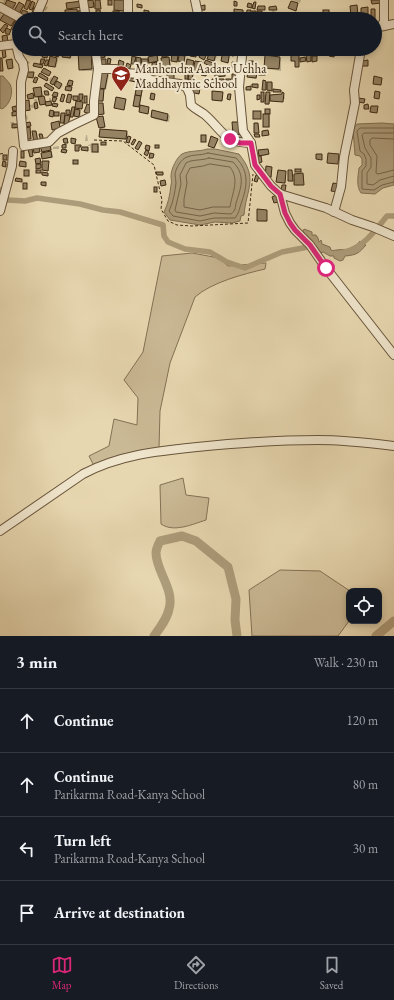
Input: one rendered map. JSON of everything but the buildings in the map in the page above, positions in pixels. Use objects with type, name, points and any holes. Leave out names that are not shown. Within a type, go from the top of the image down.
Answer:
[{"type":"street","points":[[38,12],[43,0]]},
{"type":"street","points":[[83,0],[85,12]]},
{"type":"street","points":[[128,0],[128,12]]},
{"type":"street","points":[[195,0],[198,12]]},
{"type":"street","points":[[382,24],[384,22],[384,0]]},
{"type":"street","points":[[0,7],[12,14]]},
{"type":"street","points":[[382,26],[394,24]]},
{"type":"street","points":[[0,46],[12,44]]},
{"type":"street","points":[[19,56],[23,63],[24,70],[21,82],[21,116],[24,146],[50,142],[58,133],[94,114],[98,69],[96,56]]},
{"type":"street","points":[[242,56],[239,87],[243,131],[251,143],[255,165],[271,186],[280,194],[308,202],[394,236]]},
{"type":"street","points":[[334,212],[341,187],[344,157],[355,103],[354,90],[360,56]]},
{"type":"street","points":[[98,69],[141,74],[151,80],[184,86],[187,88],[190,95],[191,105],[204,114],[223,134],[240,143],[251,143]]},
{"type":"street","points":[[0,211],[12,166],[13,151]]},
{"type":"street","points":[[280,194],[285,213],[292,226],[310,245],[326,268],[394,355]]},
{"type":"street","points":[[0,531],[82,474],[95,467],[141,453],[271,441],[319,440],[394,446]]},
{"type":"path","points":[[94,140],[124,141],[154,165],[162,200],[161,209],[168,221],[177,225],[206,226],[248,223],[249,204],[255,165]]},
{"type":"shaded area","points":[[192,253],[219,258],[228,266],[266,263],[265,269],[219,283],[195,297],[170,363],[160,411],[159,448],[94,466],[89,456],[109,446],[114,419],[137,425],[138,398],[124,380],[143,352],[162,256]]},
{"type":"shaded area","points":[[183,478],[186,495],[209,498],[206,520],[184,527],[166,527],[161,524],[160,485]]},
{"type":"shaded area","points":[[280,570],[320,571],[346,588],[347,624],[338,636],[252,636],[249,590]]},
{"type":"water","points":[[0,76],[3,76],[9,83],[12,91],[7,105],[2,109],[0,108]]},
{"type":"water","points":[[357,124],[394,124],[394,185],[383,188],[375,194],[361,193],[358,187],[358,181],[359,168],[362,165],[362,159],[360,156],[355,155],[353,129]]},
{"type":"water","points":[[215,149],[239,154],[245,163],[250,177],[250,184],[244,215],[241,216],[240,221],[232,223],[215,222],[200,225],[170,220],[164,212],[169,196],[171,173],[178,158],[182,154],[188,152]]},
{"type":"water","points":[[304,229],[312,232],[312,235],[316,235],[319,242],[321,240],[322,244],[330,247],[331,250],[352,249],[360,241],[362,244],[366,245],[357,253],[345,256],[343,260],[340,261],[334,258],[334,256],[330,256],[323,252],[319,254],[317,247],[302,233]]},
{"type":"waterway","points":[[0,190],[8,200],[25,201],[37,198],[80,204],[103,210],[120,212],[163,225],[164,236],[168,242],[185,249],[210,252],[227,262],[245,268],[282,252],[308,247],[314,248]]},
{"type":"waterway","points":[[344,252],[363,243],[387,216],[394,216]]},
{"type":"waterway","points":[[154,636],[167,616],[170,602],[168,588],[157,560],[157,548],[160,541],[182,536],[196,541],[228,567],[236,599],[235,620],[237,636]]},
{"type":"waterway","points":[[376,636],[394,621]]},
{"type":"place","name":"Manhendra Aadars Uchha Maddhaymic School","points":[[121,92]]},
{"type":"route","points":[[230,139],[240,143],[251,143],[255,165],[271,186],[280,194],[285,213],[290,223],[314,250],[326,268]]}]
